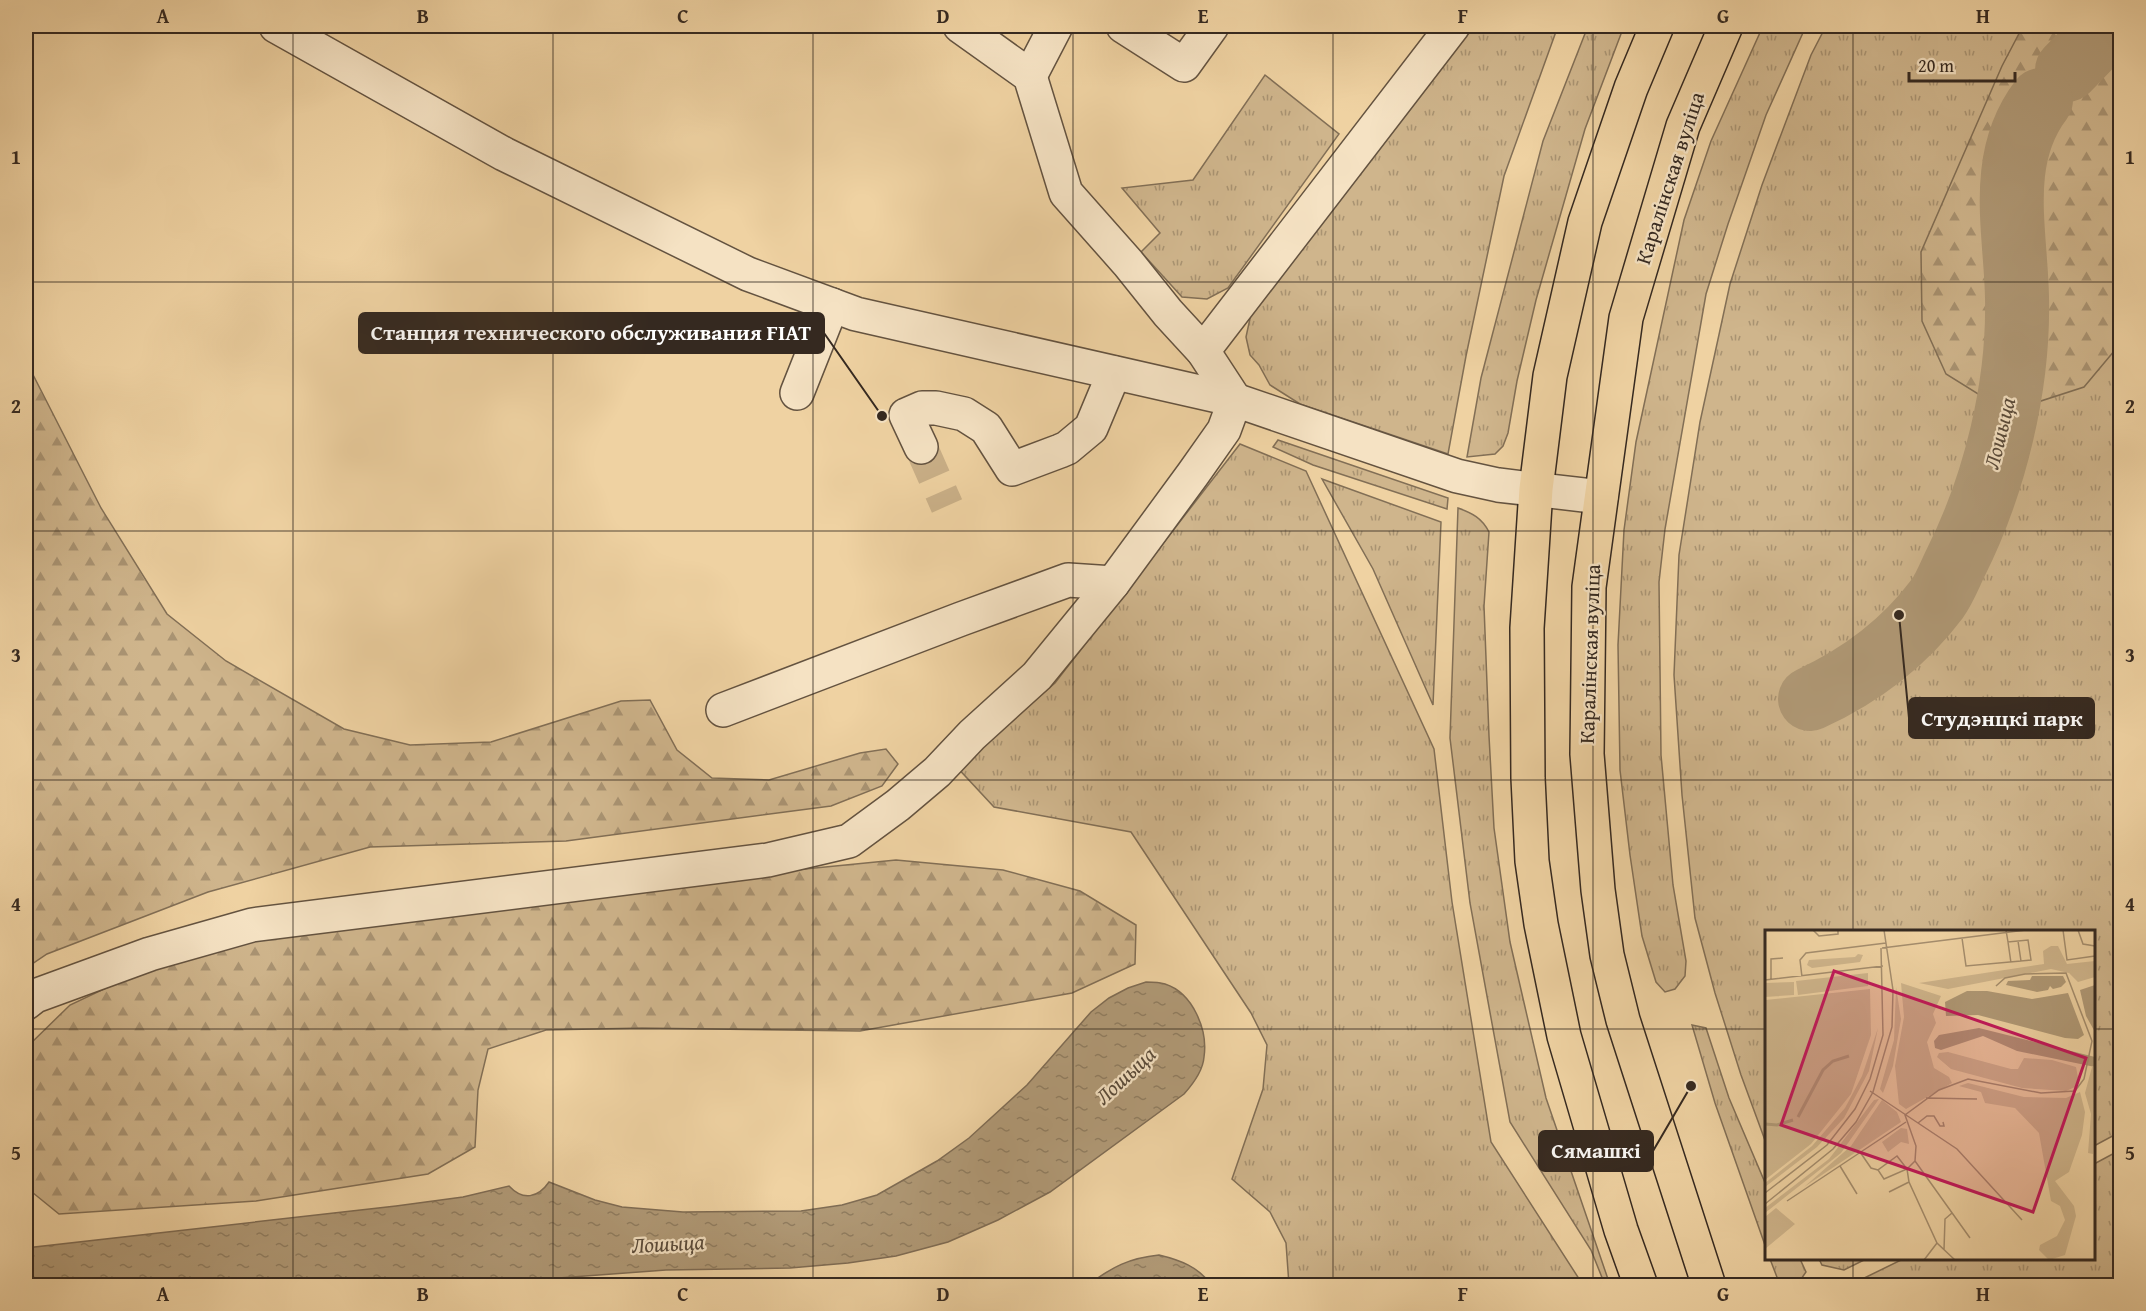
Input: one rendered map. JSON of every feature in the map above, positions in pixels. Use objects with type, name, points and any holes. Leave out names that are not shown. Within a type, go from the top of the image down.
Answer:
[{"type":"main road","points":[[1641,1286],[1621,1230],[1564,1036],[1541,924],[1532,861],[1528,778],[1527,628],[1536,489],[1550,376],[1585,222],[1631,88],[1657,26]]},
{"type":"main road","name":"Каралінская вуліца","points":[[1709,1286],[1623,1020],[1607,955],[1598,890],[1587,754],[1589,587],[1626,318],[1683,126],[1726,26]]},
{"type":"lane","points":[[276,26],[504,154],[747,274],[856,314],[1235,400],[1457,476],[1498,485],[1601,497]]},
{"type":"lane","points":[[960,26],[1030,76],[1066,193],[1203,351],[1235,400]]},
{"type":"lane","points":[[1030,76],[1056,26]]},
{"type":"lane","points":[[1123,26],[1184,65],[1212,26]]},
{"type":"lane","points":[[1203,351],[1453,26]]},
{"type":"lane","points":[[797,393],[832,305]]},
{"type":"lane","points":[[921,447],[906,415],[922,408],[936,408],[964,414],[986,428],[1011,469],[1060,451],[1067,448],[1090,428],[1114,373]]},
{"type":"lane","points":[[26,1003],[35,996],[150,954],[252,925],[768,860],[849,842],[937,772],[972,735],[1037,676],[1113,583],[1224,430],[1235,400]]},
{"type":"lane","points":[[723,710],[1068,580],[1113,583]]},
{"type":"green space","points":[[1467,26],[1558,26],[1504,176],[1448,454],[1300,404],[1270,385],[1259,365],[1250,355],[1246,337],[1252,309]]},
{"type":"green space","points":[[1588,26],[1624,26],[1585,129],[1536,300],[1517,381],[1508,433],[1503,446],[1495,454],[1467,457],[1481,378],[1543,141]]},
{"type":"green space","points":[[1763,26],[1806,26],[1766,115],[1706,294],[1665,529],[1659,582],[1661,755],[1673,885],[1686,961],[1685,976],[1675,989],[1665,992],[1656,982],[1642,936],[1620,770],[1618,645],[1624,530],[1636,442],[1684,220],[1711,141]]},
{"type":"green space","points":[[1826,26],[2120,26],[2120,1132],[2095,1145],[2095,930],[1765,930],[1765,1140],[1715,993],[1695,918],[1682,795],[1674,675],[1679,555],[1700,422],[1730,284],[1762,185],[1811,55]]},
{"type":"green space","points":[[2023,26],[2120,26],[2120,344],[2084,387],[2007,412],[1946,374],[1922,321],[1921,252],[2002,66]]},
{"type":"green space","points":[[1265,75],[1339,134],[1228,288],[1207,299],[1182,297],[1141,252],[1160,233],[1122,188],[1193,180]]},
{"type":"green space","points":[[26,361],[101,508],[167,614],[226,661],[344,729],[410,745],[491,742],[621,701],[650,700],[677,750],[712,778],[769,780],[860,753],[886,749],[898,764],[882,786],[831,806],[566,841],[370,847],[208,892],[47,954],[26,968]]},
{"type":"green space","points":[[1278,440],[1448,498],[1447,509],[1313,465],[1273,447]]},
{"type":"green space","points":[[1240,444],[1306,471],[1434,749],[1452,902],[1491,1142],[1583,1285],[1289,1285],[1286,1243],[1270,1212],[1232,1179],[1263,1089],[1267,1045],[1251,1013],[1131,832],[994,807],[954,764],[990,739],[1055,683]]},
{"type":"green space","points":[[1322,479],[1441,522],[1433,705],[1373,569]]},
{"type":"green space","points":[[1458,508],[1476,517],[1489,532],[1484,606],[1489,736],[1494,828],[1510,942],[1546,1098],[1610,1285],[1605,1285],[1591,1250],[1510,1122],[1470,903],[1450,738]]},
{"type":"green space","points":[[896,860],[1003,870],[1080,891],[1136,925],[1135,964],[1072,993],[860,1031],[642,1028],[546,1030],[488,1049],[478,1090],[475,1147],[428,1174],[256,1201],[59,1214],[27,1188],[26,1048],[70,1005],[165,960],[248,942],[673,882]]},
{"type":"green space","points":[[1692,1025],[1706,1028],[1729,1098],[1765,1183],[1765,1245],[1715,1103]]},
{"type":"green space","points":[[2120,1150],[2120,1274],[2098,1286],[1850,1285],[1901,1260],[2095,1260],[2095,1163]]},
{"type":"green space","points":[[1770,1260],[1800,1260],[1806,1272],[1797,1285],[1780,1285]]},
{"type":"green space","points":[[1820,1260],[1864,1260],[1844,1270],[1822,1265]]},
{"type":"water","points":[[1146,982],[1163,983],[1183,995],[1191,1004],[1201,1024],[1205,1046],[1204,1057],[1200,1072],[1191,1086],[1184,1094],[1050,1192],[998,1220],[948,1242],[896,1256],[848,1263],[790,1268],[666,1270],[452,1286],[26,1285],[26,1248],[396,1206],[463,1197],[509,1186],[520,1194],[530,1196],[540,1191],[549,1182],[595,1200],[622,1207],[683,1212],[801,1211],[842,1205],[877,1195],[937,1161],[969,1138],[1027,1085],[1091,1012],[1109,998]]},
{"type":"water","points":[[1159,1255],[1188,1265],[1201,1273],[1211,1285],[1088,1285],[1121,1264]]},
{"type":"waterway","name":"Лошыца","points":[[2067,70],[2097,39],[2114,26]]},
{"type":"waterway","name":"Лошыца","points":[[1810,699],[1863,669],[1910,630],[1937,599],[1945,586],[1970,532],[1993,467],[2009,400],[2017,331],[2012,221],[2013,171],[2018,146],[2027,123],[2041,100]]},
{"type":"tunnel","points":[[921,447],[947,506]]},
{"type":"place","name":"Станция технического обслуживания FIAT","points":[[882,416]]},
{"type":"place","name":"Студэнцкі парк","points":[[1899,615]]},
{"type":"place","name":"Сямашкі","points":[[1691,1086]]}]
